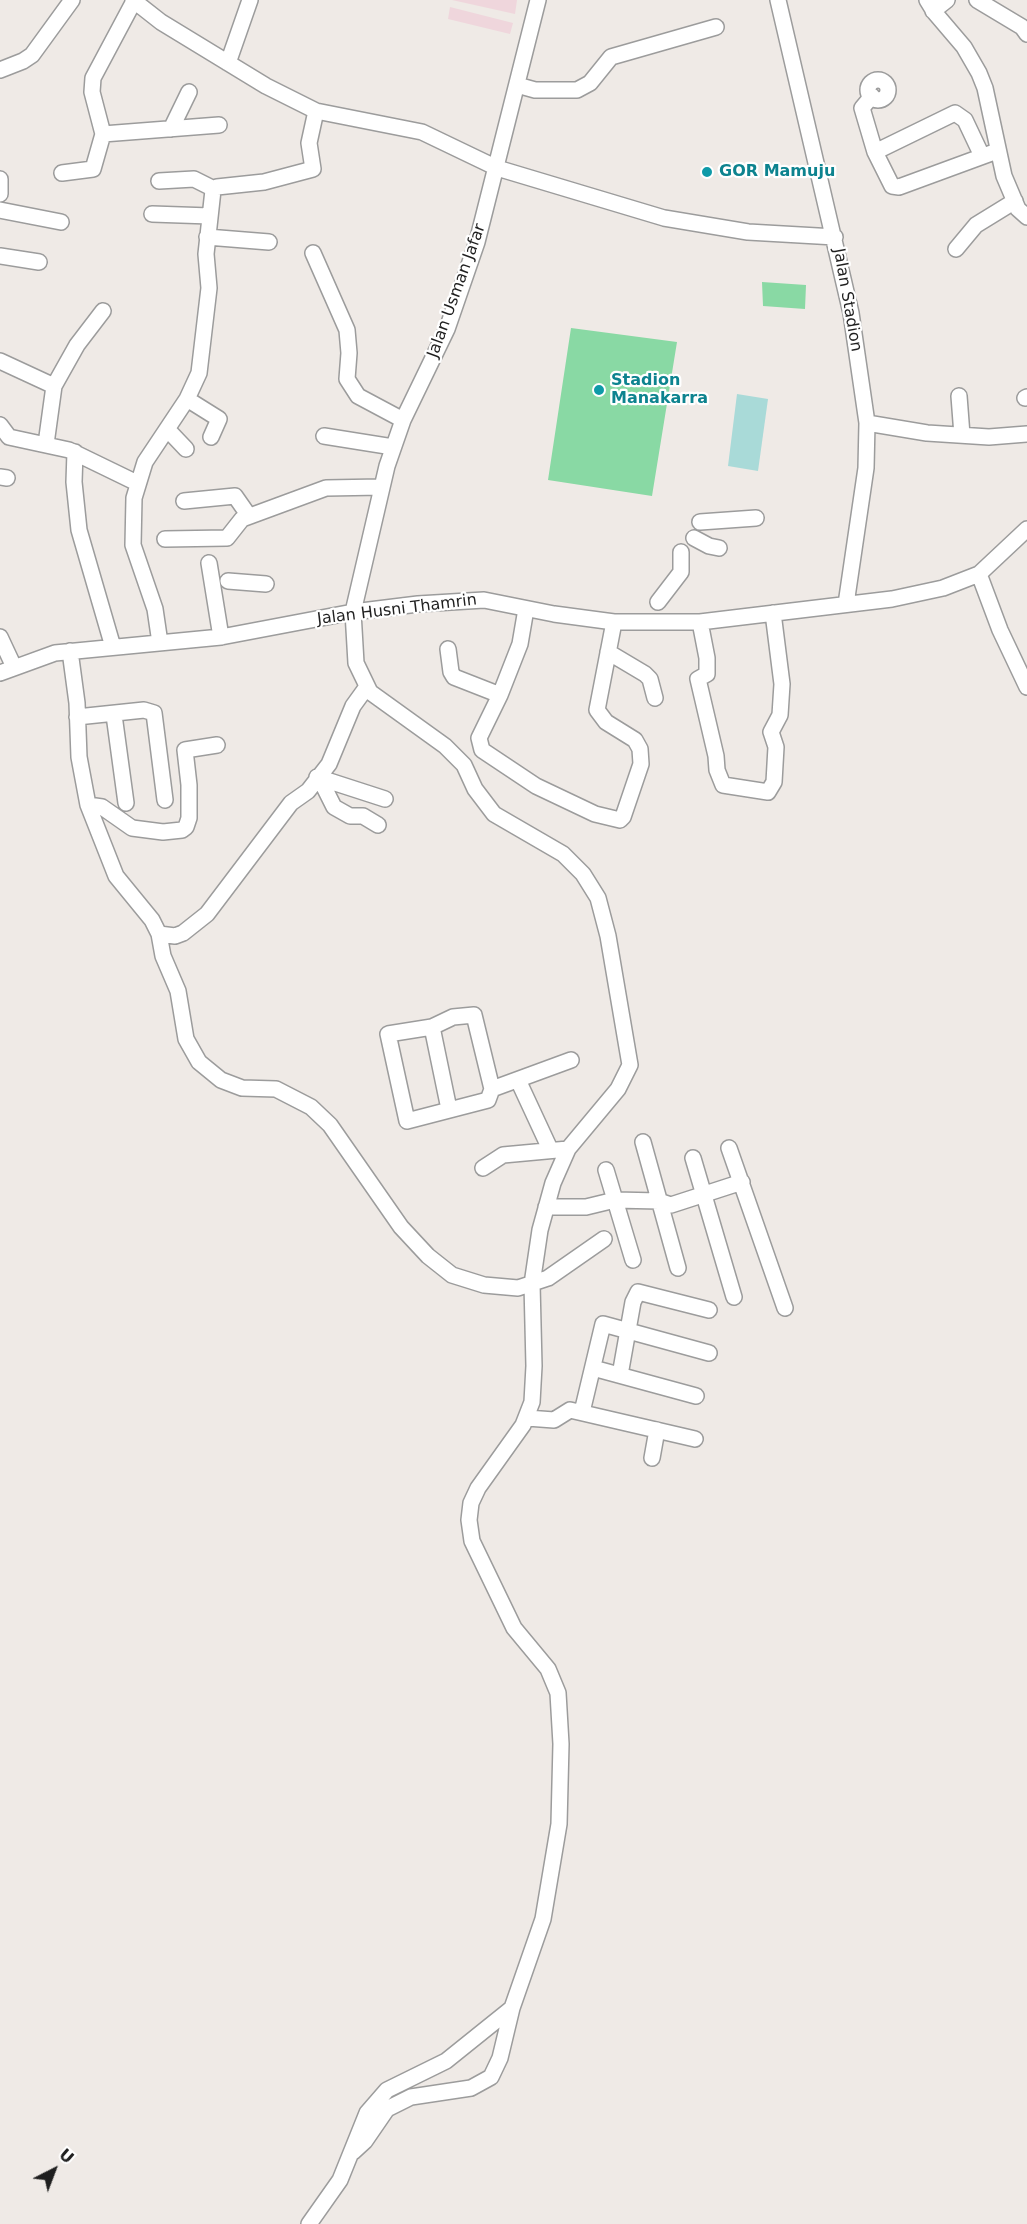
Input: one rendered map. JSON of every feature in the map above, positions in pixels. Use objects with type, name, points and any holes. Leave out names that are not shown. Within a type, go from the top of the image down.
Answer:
[{"type":"street","points":[[0,70],[32,55],[72,0]]},
{"type":"street","points":[[62,173],[93,169],[104,134],[92,92],[93,78],[134,0],[161,21],[228,63],[266,86],[316,111],[422,132],[497,168],[664,218],[748,232],[835,237]]},
{"type":"street","points":[[228,63],[250,0]]},
{"type":"street","name":"Jalan Usman Jafar","points":[[366,688],[356,663],[353,612],[381,487],[403,420],[447,328],[477,242],[517,85],[535,0]]},
{"type":"street","name":"Jalan Stadion","points":[[778,0],[851,313],[867,423],[866,468],[846,604]]},
{"type":"street","points":[[947,0],[930,6],[964,47],[979,73],[985,88],[998,151],[1015,201],[1027,217]]},
{"type":"street","points":[[977,0],[1022,27],[1027,34]]},
{"type":"street","points":[[517,85],[535,90],[577,90],[590,82],[606,60],[618,54],[716,27]]},
{"type":"street","points":[[171,129],[189,92]]},
{"type":"street","points":[[872,96],[862,108],[875,152],[888,183],[896,187],[998,151]]},
{"type":"street","points":[[159,181],[194,179],[214,189],[264,182],[313,169],[309,143],[316,111]]},
{"type":"street","points":[[875,152],[955,113],[965,120],[982,156]]},
{"type":"street","points":[[104,134],[219,125]]},
{"type":"street","points":[[0,179],[0,194]]},
{"type":"street","points":[[160,643],[155,609],[133,545],[133,508],[137,483],[145,462],[187,399],[200,366],[209,288],[206,263],[207,237],[214,189]]},
{"type":"street","points":[[956,249],[976,225],[1015,201]]},
{"type":"street","points":[[0,210],[61,222]]},
{"type":"street","points":[[152,214],[210,216]]},
{"type":"street","points":[[207,237],[269,242]]},
{"type":"street","points":[[313,253],[347,330],[347,379],[358,396],[403,420]]},
{"type":"street","points":[[0,256],[39,262]]},
{"type":"street","points":[[46,444],[54,386],[77,345],[103,311]]},
{"type":"street","points":[[0,361],[54,386]]},
{"type":"street","points":[[959,396],[962,435]]},
{"type":"street","points":[[187,399],[219,419],[211,437]]},
{"type":"street","points":[[867,423],[927,433],[989,437],[1027,434]]},
{"type":"street","points":[[0,424],[9,437],[75,452],[137,483]]},
{"type":"street","points":[[166,429],[186,449]]},
{"type":"street","points":[[324,436],[393,447]]},
{"type":"street","points":[[75,452],[75,493],[80,530],[113,647]]},
{"type":"street","points":[[165,539],[227,538],[238,522],[249,516],[326,488],[381,487]]},
{"type":"street","points":[[184,501],[235,496],[249,516]]},
{"type":"street","points":[[700,522],[756,519]]},
{"type":"street","name":"Jalan Husni Thamrin","points":[[7,670],[41,656],[70,651],[221,637],[353,612],[484,600],[526,609],[614,622],[700,622],[846,604],[917,594],[979,574],[1027,529]]},
{"type":"street","points":[[694,538],[709,546],[720,548]]},
{"type":"street","points":[[658,602],[681,572],[681,552]]},
{"type":"street","points":[[209,563],[221,637]]},
{"type":"street","points":[[979,574],[1009,651],[1027,687]]},
{"type":"street","points":[[215,601],[225,597],[228,591],[227,578],[266,584]]},
{"type":"street","points":[[526,609],[520,644],[500,696],[478,738],[482,750],[536,786],[595,814],[620,820],[626,810],[641,764],[640,749],[635,740],[606,722],[597,710],[614,622]]},
{"type":"street","points":[[700,622],[707,658],[707,674],[698,679],[716,756],[717,770],[723,785],[768,792],[774,782],[776,747],[771,732],[780,715],[781,694],[773,613]]},
{"type":"street","points":[[0,637],[7,670]]},
{"type":"street","points":[[448,649],[451,672],[454,677],[500,696]]},
{"type":"street","points":[[70,651],[80,766],[88,806],[116,876],[152,920],[159,934],[163,956],[178,991],[186,1039],[194,1056],[221,1080],[242,1088],[276,1089],[311,1107],[330,1125],[401,1227],[441,1268],[452,1275],[507,1289],[532,1284],[565,1268],[604,1239]]},
{"type":"street","points":[[608,652],[645,674],[650,679],[655,698]]},
{"type":"street","points":[[159,934],[175,936],[193,928],[238,876],[291,803],[308,791],[329,764],[353,706],[366,688],[403,718],[445,746],[464,765],[475,789],[494,814],[570,860],[583,874],[598,898],[608,936],[630,1065],[618,1089],[568,1149],[546,1207],[532,1284],[534,1388],[527,1418],[477,1488],[471,1503],[469,1520],[472,1542],[514,1628],[555,1681],[560,1711],[559,1824],[543,1919],[512,2008],[500,2058],[491,2077],[471,2088],[411,2097],[387,2109],[365,2141],[353,2152]]},
{"type":"street","points":[[77,717],[114,715],[144,710],[153,713],[165,800]]},
{"type":"street","points":[[114,715],[126,803]]},
{"type":"street","points":[[88,806],[102,807],[132,828],[163,832],[182,830],[186,827],[189,818],[186,750],[217,745]]},
{"type":"street","points":[[319,778],[385,799]]},
{"type":"street","points":[[319,778],[334,807],[350,816],[363,816],[374,822],[350,788]]},
{"type":"street","points":[[474,1015],[492,1089],[488,1100],[448,1108],[407,1121],[388,1034],[432,1027],[453,1017],[474,1015]]},
{"type":"street","points":[[432,1027],[448,1108]]},
{"type":"street","points":[[492,1089],[571,1060]]},
{"type":"street","points":[[518,1080],[550,1149]]},
{"type":"street","points":[[643,1142],[678,1268]]},
{"type":"street","points":[[729,1148],[785,1308]]},
{"type":"street","points":[[483,1168],[503,1155],[568,1149]]},
{"type":"street","points":[[693,1158],[734,1297]]},
{"type":"street","points":[[606,1170],[633,1260]]},
{"type":"street","points":[[546,1207],[586,1207],[615,1200],[659,1201],[671,1205],[742,1182]]},
{"type":"street","points":[[621,1375],[634,1296],[638,1292],[708,1310]]},
{"type":"street","points":[[582,1412],[603,1324],[709,1353]]},
{"type":"street","points":[[592,1368],[696,1396]]},
{"type":"street","points":[[527,1418],[554,1420],[570,1410],[695,1440]]},
{"type":"street","points":[[652,1458],[657,1430]]},
{"type":"street","points":[[309,2224],[340,2180],[367,2113],[387,2090],[446,2061],[512,2008]]},
{"type":"shaded area","points":[[452,0],[517,0],[515,14]]},
{"type":"shaded area","points":[[450,7],[513,23],[510,34],[448,19]]},
{"type":"green space","points":[[762,282],[806,285],[805,309],[763,306]]},
{"type":"green space","points":[[571,328],[677,342],[652,496],[548,480]]},
{"type":"water","points":[[737,394],[768,399],[758,471],[728,466]]},
{"type":"place","name":"GOR Mamuju","points":[[707,172]]},
{"type":"place","name":"Stadion Manakarra","points":[[599,390]]}]
